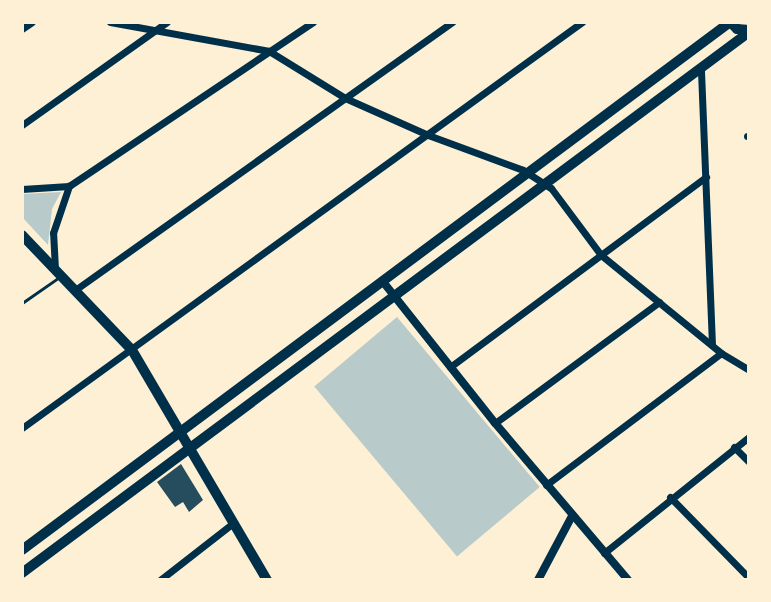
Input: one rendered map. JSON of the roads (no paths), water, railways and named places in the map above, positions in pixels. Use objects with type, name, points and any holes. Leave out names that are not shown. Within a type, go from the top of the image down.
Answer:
[{"type":"main road","points":[[22,550],[730,22],[737,29],[749,31]]},
{"type":"main road","points":[[22,573],[393,295],[701,71],[749,31]]},
{"type":"main road","points":[[22,235],[132,350],[267,580]]},
{"type":"street","points":[[22,29],[32,22]]},
{"type":"street","points":[[110,22],[269,51],[345,98],[428,135],[530,174],[544,184],[601,255],[721,353],[749,370]]},
{"type":"street","points":[[22,125],[167,22]]},
{"type":"street","points":[[22,189],[69,186],[313,22]]},
{"type":"street","points":[[75,290],[452,22]]},
{"type":"street","points":[[22,428],[582,22]]},
{"type":"street","points":[[701,71],[712,345]]},
{"type":"street","points":[[450,367],[706,177]]},
{"type":"street","points":[[58,272],[53,233],[69,186]]},
{"type":"street","points":[[384,283],[495,423],[628,580]]},
{"type":"street","points":[[495,423],[659,302]]},
{"type":"street","points":[[546,485],[721,353]]},
{"type":"street","points":[[604,553],[670,497],[749,437]]},
{"type":"street","points":[[734,447],[749,462]]},
{"type":"street","points":[[670,497],[749,578]]},
{"type":"street","points":[[538,580],[572,516]]},
{"type":"street","points":[[160,580],[232,524]]},
{"type":"lane","points":[[22,303],[58,272]]}]
